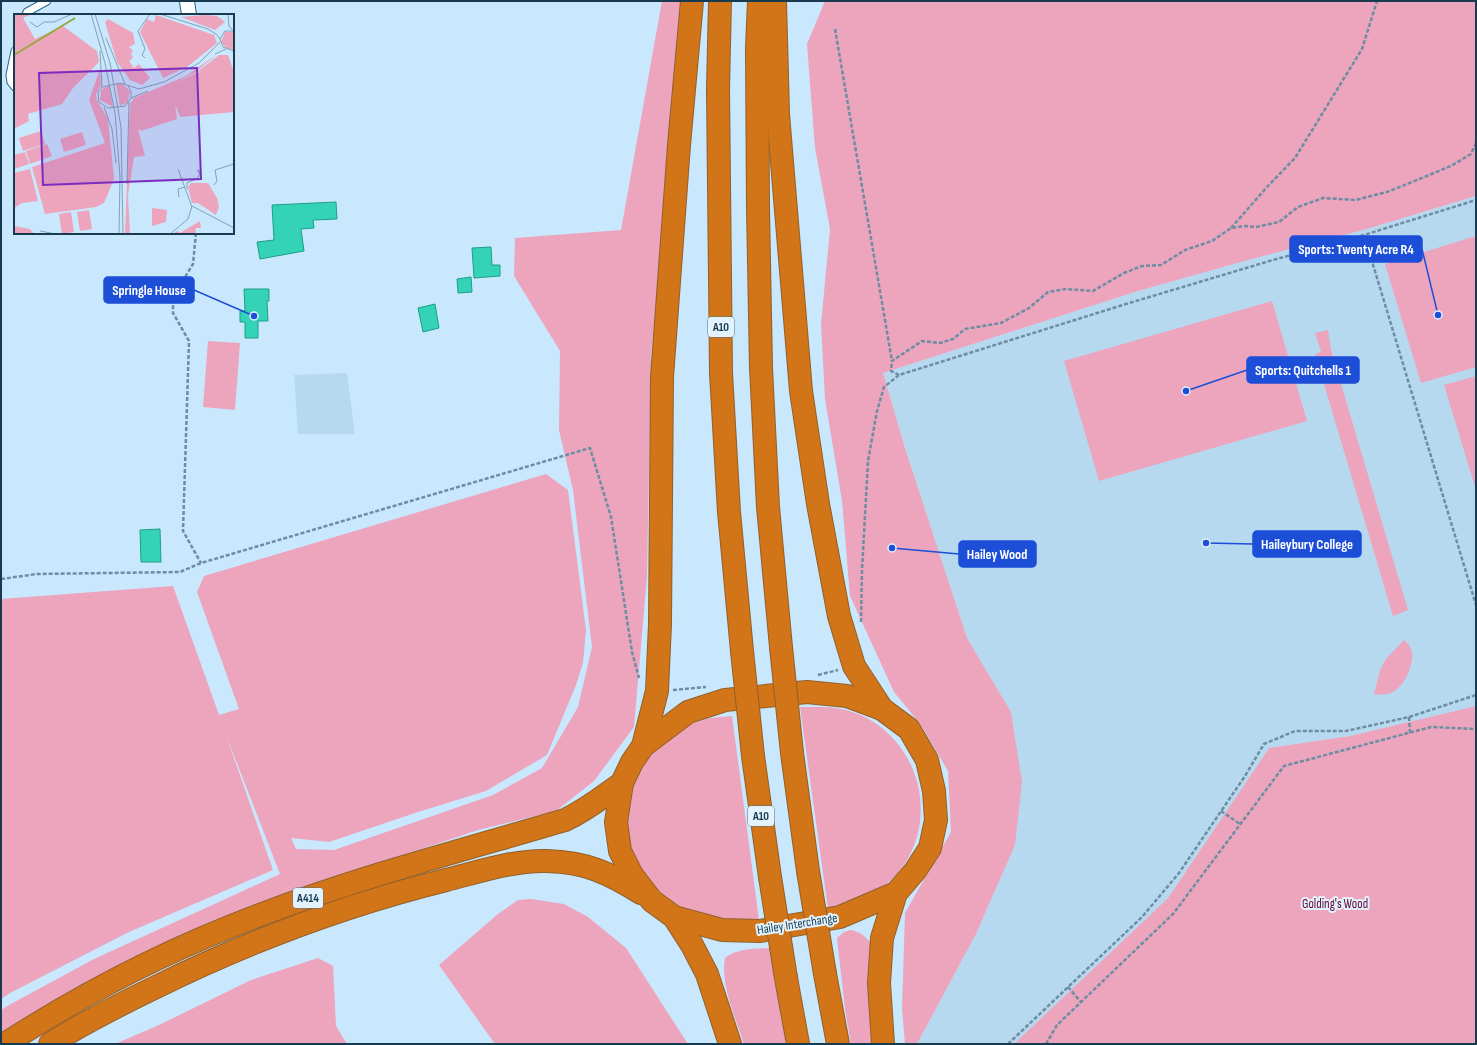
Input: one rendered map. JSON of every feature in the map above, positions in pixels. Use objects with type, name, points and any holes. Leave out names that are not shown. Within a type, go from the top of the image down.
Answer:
[{"type":"highway","points":[[643,746],[657,692],[660,624],[662,377],[679,145],[692,1]]},
{"type":"highway","name":"A10","points":[[720,1],[718,89],[721,373],[729,512],[753,756],[770,877],[798,1044]]},
{"type":"highway","points":[[759,1],[757,48],[758,200],[761,368],[768,507],[780,647],[792,753],[808,871],[838,1044]]},
{"type":"highway","points":[[775,1],[778,114],[800,391],[818,504],[839,616],[854,666],[882,709]]},
{"type":"highway","name":"Hailey Interchange","points":[[808,692],[846,696],[882,709],[909,729],[928,760],[934,791],[936,820],[930,848],[916,871],[896,893],[840,917],[760,931],[722,930],[674,917],[652,901],[632,876],[620,851],[616,822],[622,783],[632,762],[643,746],[688,712],[725,700],[808,692]]},
{"type":"highway","name":"A414","points":[[5,1044],[90,994],[147,964],[213,934],[260,915],[334,889],[415,863],[565,820],[596,803],[622,783]]},
{"type":"highway","name":"A414","points":[[50,1044],[123,1003],[190,971],[255,943],[310,921],[364,903],[477,872],[545,860],[565,862],[598,869],[618,878],[652,901]]},
{"type":"highway","points":[[883,1044],[879,983],[882,938],[896,893]]},
{"type":"highway","points":[[674,917],[692,945],[707,974],[730,1044]]},
{"type":"street","points":[[187,1],[189,14]]},
{"type":"lane","points":[[26,14],[27,12],[48,1]]},
{"type":"lane","points":[[14,60],[10,76],[10,82],[14,86]]},
{"type":"path","points":[[892,361],[922,340],[940,343],[953,339],[965,329],[1001,323],[1029,308],[1048,292],[1066,289],[1093,291],[1124,273],[1142,266],[1162,265],[1185,250],[1212,241],[1231,228],[1295,158],[1362,49],[1377,1]]},
{"type":"path","points":[[835,29],[892,361],[891,371],[899,375]]},
{"type":"path","points":[[1231,228],[1244,226],[1256,227],[1279,222],[1298,206],[1323,198],[1356,200],[1390,191],[1451,166],[1471,154],[1476,144]]},
{"type":"path","points":[[862,627],[860,619],[861,577],[868,461],[877,411],[884,388],[899,375],[1236,271],[1364,235],[1476,200]]},
{"type":"path","points":[[196,234],[193,264],[173,297],[173,313],[189,341],[184,531],[201,563]]},
{"type":"path","points":[[1364,235],[1476,605]]},
{"type":"path","points":[[1,579],[37,574],[180,572],[201,563],[590,448],[611,517],[632,652],[640,679]]},
{"type":"path","points":[[1008,1044],[1142,917],[1179,873],[1264,744],[1295,731],[1346,731],[1409,717],[1476,695]]},
{"type":"path","points":[[1409,717],[1410,733]]},
{"type":"path","points":[[1046,1044],[1057,1025],[1173,914],[1284,766],[1431,727],[1476,729]]},
{"type":"path","points":[[1221,811],[1240,824]]},
{"type":"path","points":[[1068,987],[1081,1002]]},
{"type":"shaded area","points":[[1476,196],[1476,706],[1350,736],[1269,748],[1168,898],[1014,1044],[917,1044],[976,934],[1015,845],[1011,712],[967,638],[905,448],[883,373],[1138,291],[1367,229]]},
{"type":"shaded area","points":[[347,373],[355,434],[298,434],[294,375]]},
{"type":"green space","points":[[662,1],[687,1],[651,354],[647,576],[634,727],[594,781],[556,811],[478,830],[347,874],[1,1038],[1,1010],[9,1005],[94,959],[280,874],[226,735],[273,870],[129,932],[1,999],[1,599],[173,586],[219,715],[239,709],[197,592],[204,576],[546,474],[568,490],[586,630],[583,663],[576,685],[547,755],[486,791],[329,842],[291,838],[296,849],[334,850],[493,795],[542,768],[578,707],[592,647],[573,490],[559,430],[560,351],[514,276],[515,238],[621,230]]},
{"type":"green space","points":[[825,1],[1476,1],[1476,196],[1367,229],[1138,291],[883,373],[905,448],[967,638],[1011,712],[1022,782],[1015,845],[976,934],[917,1044],[905,1044],[902,1009],[905,913],[951,832],[948,771],[921,725],[894,692],[850,596],[842,501],[825,399],[821,324],[830,229],[815,148],[807,44]]},
{"type":"green space","points":[[1476,236],[1476,367],[1421,383],[1385,264]]},
{"type":"green space","points":[[1272,301],[1307,421],[1099,481],[1064,361]]},
{"type":"green space","points":[[1328,330],[1331,350],[1408,610],[1393,616],[1315,354],[1321,352],[1315,333]]},
{"type":"green space","points":[[208,341],[240,343],[235,410],[203,407]]},
{"type":"green space","points":[[1476,376],[1476,490],[1444,385]]},
{"type":"green space","points":[[1404,640],[1409,645],[1412,652],[1411,664],[1407,676],[1400,687],[1394,692],[1374,694],[1380,670],[1386,659]]},
{"type":"green space","name":"Golding's Wood","points":[[1476,706],[1476,1044],[1014,1044],[1168,898],[1269,748],[1350,736]]},
{"type":"green space","points":[[800,707],[823,707],[846,710],[873,722],[894,739],[909,761],[918,787],[921,813],[916,840],[904,865],[878,891],[865,898],[828,909]]},
{"type":"green space","points":[[732,716],[759,920],[738,923],[683,912],[650,885],[630,848],[626,820],[630,792],[642,766],[650,754],[683,727],[710,718]]},
{"type":"green space","points":[[531,899],[564,904],[588,917],[626,948],[688,1044],[495,1044],[439,965],[498,914],[518,900]]},
{"type":"green space","points":[[850,930],[862,935],[871,944],[875,1044],[851,1044],[845,1009],[837,938],[844,932]]},
{"type":"green space","points":[[770,948],[786,1044],[744,1044],[727,990],[724,968],[725,958],[735,952]]},
{"type":"green space","points":[[318,958],[333,966],[336,1026],[347,1044],[115,1044],[159,1025],[251,980]]},
{"type":"building","points":[[336,202],[337,219],[313,220],[314,228],[301,229],[304,251],[260,259],[257,242],[274,240],[272,205]]},
{"type":"building","points":[[491,247],[492,265],[500,265],[500,276],[474,278],[472,248]]},
{"type":"building","points":[[471,277],[472,292],[458,293],[457,279]]},
{"type":"building","points":[[244,289],[269,289],[269,301],[267,301],[268,321],[258,321],[258,338],[245,338],[245,322],[240,322],[240,311],[245,311]]},
{"type":"building","points":[[435,304],[439,328],[423,332],[418,308]]},
{"type":"building","points":[[160,529],[161,562],[141,562],[140,530]]},
{"type":"place","name":"Sports: Twenty Acre R4","points":[[1438,315]]},
{"type":"place","name":"Springle House","points":[[254,316]]},
{"type":"place","name":"Sports: Quitchells 1","points":[[1186,391]]},
{"type":"place","name":"Haileybury College","points":[[1206,543]]},
{"type":"place","name":"Hailey Wood","points":[[892,548]]}]
